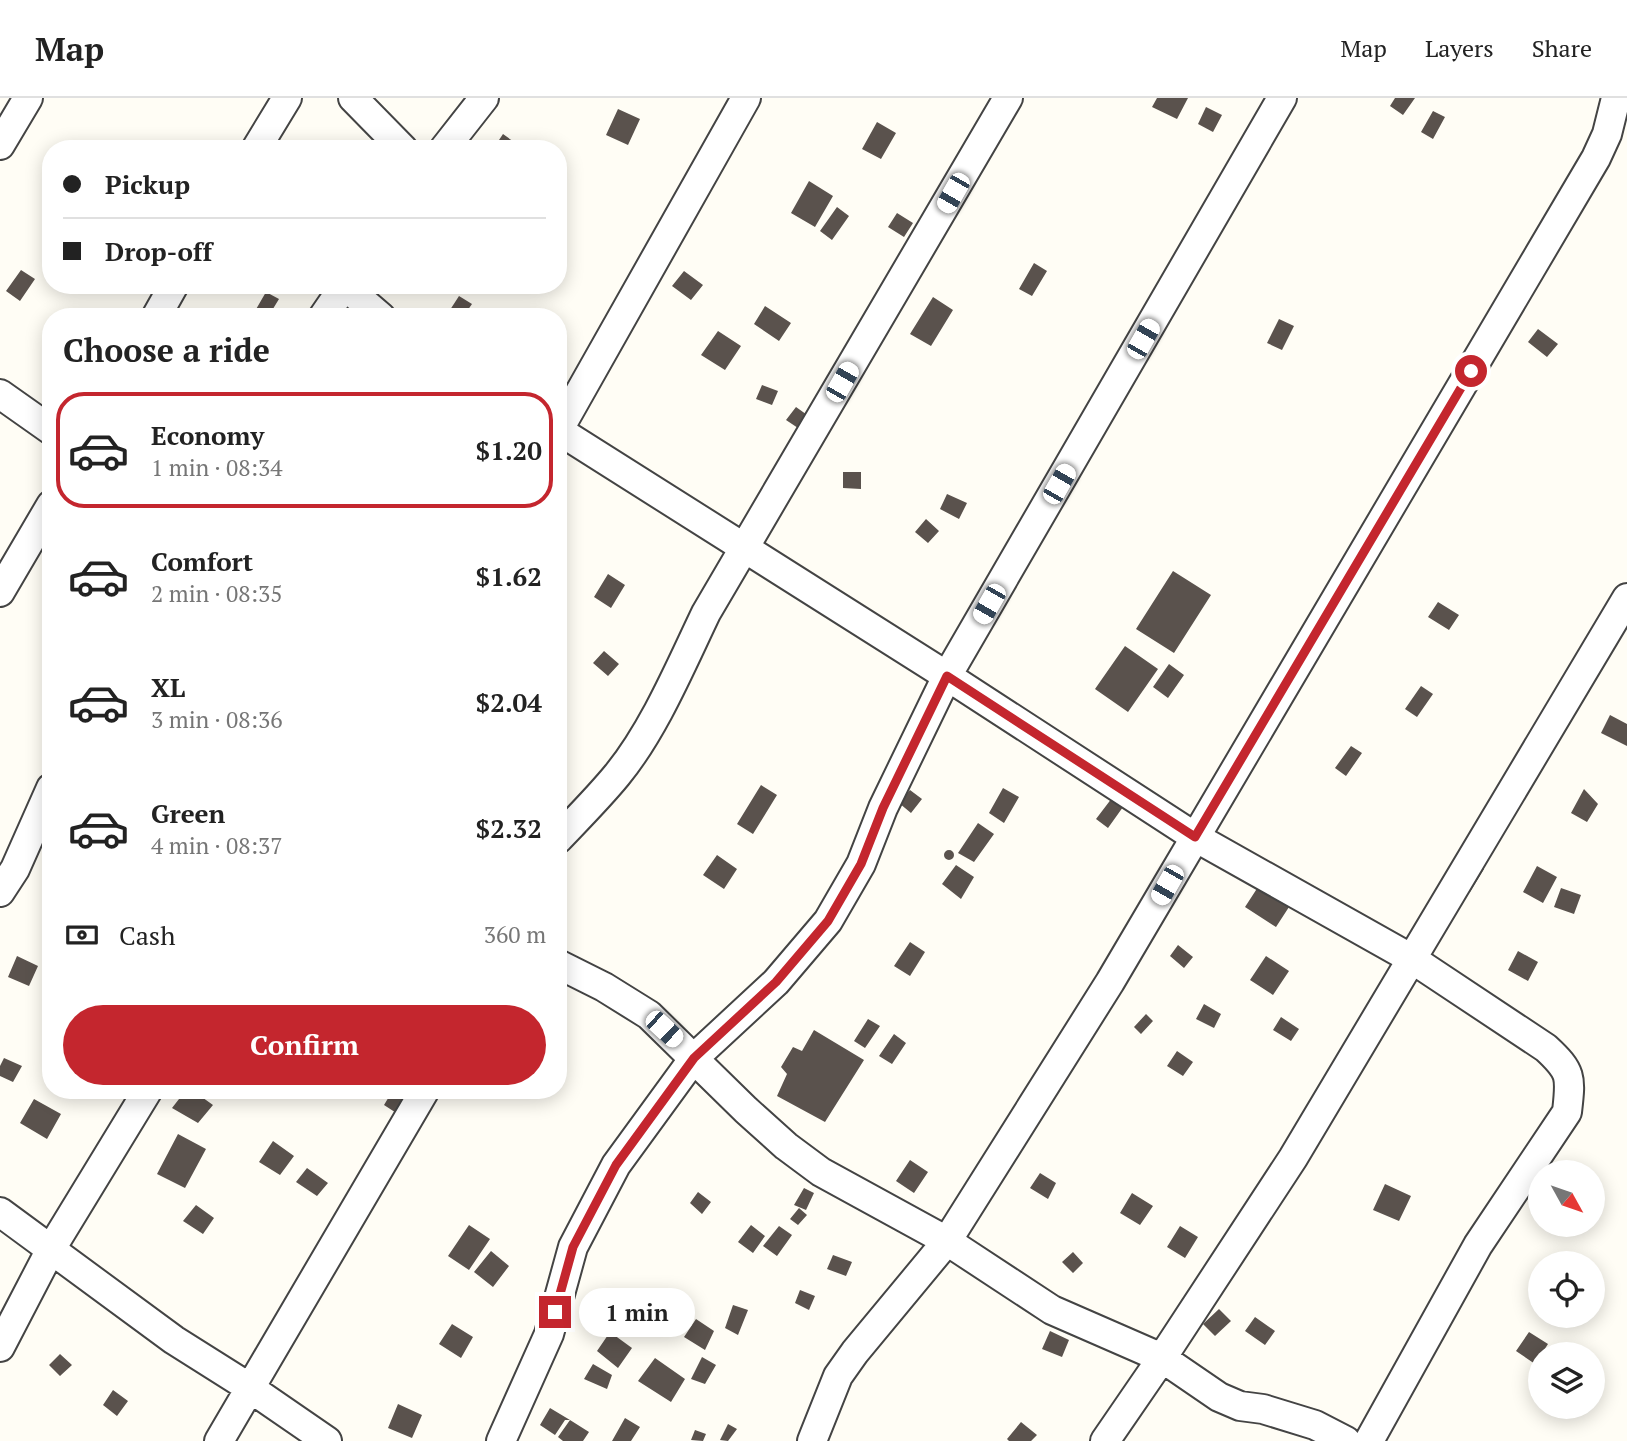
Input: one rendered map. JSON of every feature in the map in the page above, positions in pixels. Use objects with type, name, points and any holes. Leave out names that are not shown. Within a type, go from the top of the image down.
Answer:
[{"type":"street","points":[[0,145],[28,98]]},
{"type":"street","points":[[261,140],[287,98]]},
{"type":"street","points":[[353,98],[393,140]]},
{"type":"street","points":[[451,140],[484,98]]},
{"type":"street","points":[[567,415],[746,98]]},
{"type":"street","points":[[567,829],[618,774],[638,745],[676,676],[706,613],[1009,98]]},
{"type":"street","points":[[501,1441],[549,1334],[573,1247],[616,1165],[694,1058],[776,982],[828,921],[861,864],[883,808],[947,676],[1282,98]]},
{"type":"street","points":[[812,1441],[838,1376],[947,1241],[1110,982],[1596,158],[1607,134],[1616,98]]},
{"type":"street","points":[[355,294],[370,308]]},
{"type":"street","points":[[0,394],[42,424]]},
{"type":"street","points":[[567,437],[947,676],[1195,837],[1412,958],[1546,1048],[1564,1065],[1570,1086],[1567,1112],[1478,1245],[1369,1441]]},
{"type":"street","points":[[0,592],[42,520]]},
{"type":"street","points":[[1104,1441],[1162,1358],[1293,1158],[1627,598]]},
{"type":"street","points":[[0,892],[15,869],[42,808]]},
{"type":"street","points":[[567,968],[604,987],[649,1015],[786,1146],[821,1172],[947,1241],[1052,1310],[1162,1358],[1219,1397],[1240,1406],[1263,1409],[1315,1425],[1346,1441]]},
{"type":"street","points":[[0,1348],[51,1250],[143,1099]]},
{"type":"street","points":[[219,1441],[420,1099]]},
{"type":"street","points":[[0,1212],[174,1340],[327,1441]]},
{"type":"building","points":[[1157,98],[1188,98],[1177,119],[1152,107]]},
{"type":"building","points":[[1395,98],[1415,98],[1403,115],[1390,106]]},
{"type":"building","points":[[1206,107],[1222,115],[1213,132],[1198,124]]},
{"type":"building","points":[[618,109],[640,119],[628,145],[606,135]]},
{"type":"building","points":[[1433,111],[1445,117],[1433,139],[1421,132]]},
{"type":"building","points":[[877,122],[896,133],[881,159],[862,149]]},
{"type":"building","points":[[503,134],[511,140],[499,140]]},
{"type":"building","points":[[809,181],[833,196],[815,227],[791,213]]},
{"type":"building","points":[[837,207],[849,216],[832,240],[820,231]]},
{"type":"building","points":[[897,213],[913,223],[904,237],[888,227]]},
{"type":"building","points":[[1034,263],[1047,271],[1032,296],[1019,289]]},
{"type":"building","points":[[21,270],[35,279],[20,301],[6,291]]},
{"type":"building","points":[[684,271],[703,285],[691,300],[672,286]]},
{"type":"building","points":[[265,294],[279,299],[274,308],[257,308]]},
{"type":"building","points":[[459,296],[472,304],[469,308],[451,308]]},
{"type":"building","points":[[933,297],[953,310],[931,346],[910,334]]},
{"type":"building","points":[[765,306],[791,323],[779,341],[754,324]]},
{"type":"building","points":[[1279,319],[1294,326],[1282,350],[1267,343]]},
{"type":"building","points":[[1538,329],[1558,344],[1547,357],[1528,342]]},
{"type":"building","points":[[718,331],[741,346],[725,370],[701,355]]},
{"type":"building","points":[[762,385],[778,391],[772,405],[756,399]]},
{"type":"building","points":[[796,407],[810,417],[801,430],[786,420]]},
{"type":"building","points":[[843,472],[861,472],[861,489],[843,488]]},
{"type":"building","points":[[947,494],[967,503],[959,519],[940,509]]},
{"type":"building","points":[[926,519],[939,531],[928,543],[915,532]]},
{"type":"building","points":[[1173,571],[1211,595],[1174,653],[1136,629]]},
{"type":"building","points":[[608,574],[625,585],[611,608],[594,597]]},
{"type":"building","points":[[1438,602],[1459,615],[1449,630],[1428,617]]},
{"type":"building","points":[[1125,646],[1158,669],[1128,712],[1095,689]]},
{"type":"building","points":[[604,651],[619,664],[608,676],[593,663]]},
{"type":"building","points":[[1169,664],[1184,675],[1168,698],[1153,687]]},
{"type":"building","points":[[1421,686],[1433,694],[1417,717],[1405,709]]},
{"type":"building","points":[[1610,715],[1627,724],[1627,746],[1601,733]]},
{"type":"building","points":[[1351,746],[1362,753],[1346,776],[1335,768]]},
{"type":"building","points":[[761,785],[777,795],[753,834],[737,824]]},
{"type":"building","points":[[1003,788],[1019,797],[1004,823],[989,813]]},
{"type":"building","points":[[1584,789],[1598,804],[1587,822],[1571,813]]},
{"type":"building","points":[[910,790],[922,799],[911,813],[899,803]]},
{"type":"building","points":[[1112,798],[1123,807],[1108,828],[1096,819]]},
{"type":"building","points":[[978,823],[994,834],[974,862],[958,853]]},
{"type":"building","points":[[949,850],[953,851],[953,859],[949,860],[945,859],[944,855],[945,851]]},
{"type":"building","points":[[717,855],[737,869],[724,889],[703,875]]},
{"type":"building","points":[[1473,862],[1484,869],[1470,892],[1460,885]]},
{"type":"building","points":[[956,865],[974,877],[961,899],[942,884]]},
{"type":"building","points":[[1537,866],[1557,877],[1543,903],[1523,892]]},
{"type":"building","points":[[1258,887],[1289,907],[1276,927],[1245,907]]},
{"type":"building","points":[[1561,888],[1581,895],[1574,914],[1554,907]]},
{"type":"building","points":[[910,942],[925,952],[910,976],[894,966]]},
{"type":"building","points":[[1178,945],[1193,957],[1184,968],[1170,956]]},
{"type":"building","points":[[1518,951],[1538,962],[1528,981],[1508,970]]},
{"type":"building","points":[[17,956],[38,966],[29,986],[8,977]]},
{"type":"building","points":[[1266,956],[1289,971],[1273,995],[1250,980]]},
{"type":"building","points":[[1204,1004],[1221,1014],[1214,1028],[1196,1019]]},
{"type":"building","points":[[1146,1014],[1153,1021],[1141,1034],[1134,1027]]},
{"type":"building","points":[[1281,1017],[1299,1029],[1291,1041],[1273,1030]]},
{"type":"building","points":[[868,1019],[880,1026],[865,1048],[854,1041]]},
{"type":"building","points":[[814,1030],[864,1060],[825,1122],[777,1096],[787,1074],[781,1067],[793,1047],[802,1051]]},
{"type":"building","points":[[894,1034],[906,1043],[892,1064],[879,1056]]},
{"type":"building","points":[[1177,1051],[1193,1062],[1183,1076],[1167,1066]]},
{"type":"building","points":[[4,1058],[22,1066],[13,1082],[0,1076],[0,1066]]},
{"type":"building","points":[[34,1099],[61,1114],[47,1139],[20,1123]]},
{"type":"building","points":[[179,1099],[205,1099],[213,1105],[198,1123],[172,1108]]},
{"type":"building","points":[[388,1099],[411,1099],[401,1116],[384,1105]]},
{"type":"building","points":[[178,1134],[206,1149],[185,1188],[157,1174]]},
{"type":"building","points":[[273,1141],[294,1156],[280,1175],[259,1162]]},
{"type":"building","points":[[910,1160],[928,1172],[914,1193],[896,1181]]},
{"type":"building","points":[[307,1168],[328,1183],[317,1196],[296,1182]]},
{"type":"building","points":[[1040,1173],[1056,1183],[1048,1199],[1030,1188]]},
{"type":"building","points":[[1385,1184],[1411,1196],[1399,1221],[1373,1210]]},
{"type":"building","points":[[804,1188],[814,1193],[806,1210],[794,1205]]},
{"type":"building","points":[[698,1192],[711,1202],[702,1214],[690,1203]]},
{"type":"building","points":[[1132,1193],[1153,1206],[1140,1225],[1120,1213]]},
{"type":"building","points":[[196,1205],[214,1218],[203,1234],[183,1221]]},
{"type":"building","points":[[799,1208],[807,1215],[798,1225],[790,1219]]},
{"type":"building","points":[[469,1225],[490,1239],[469,1270],[448,1256]]},
{"type":"building","points":[[751,1225],[765,1236],[753,1253],[738,1242]]},
{"type":"building","points":[[779,1226],[792,1235],[777,1256],[763,1246]]},
{"type":"building","points":[[1180,1226],[1198,1237],[1185,1258],[1167,1247]]},
{"type":"building","points":[[491,1251],[509,1266],[493,1287],[474,1272]]},
{"type":"building","points":[[1073,1252],[1083,1263],[1073,1273],[1062,1262]]},
{"type":"building","points":[[833,1255],[852,1262],[846,1276],[827,1269]]},
{"type":"building","points":[[800,1290],[815,1296],[809,1310],[795,1303]]},
{"type":"building","points":[[733,1305],[748,1310],[738,1335],[725,1328]]},
{"type":"building","points":[[1219,1309],[1231,1321],[1215,1336],[1203,1324]]},
{"type":"building","points":[[1255,1317],[1275,1331],[1265,1345],[1245,1331]]},
{"type":"building","points":[[696,1319],[714,1331],[705,1350],[684,1337]]},
{"type":"building","points":[[452,1324],[473,1337],[461,1358],[439,1344]]},
{"type":"building","points":[[1050,1331],[1069,1340],[1062,1357],[1042,1349]]},
{"type":"building","points":[[610,1332],[632,1348],[618,1368],[597,1351]]},
{"type":"building","points":[[1529,1332],[1545,1342],[1528,1342],[1528,1359],[1516,1351]]},
{"type":"building","points":[[60,1354],[72,1365],[60,1376],[49,1365]]},
{"type":"building","points":[[702,1357],[716,1365],[705,1384],[691,1379]]},
{"type":"building","points":[[655,1358],[685,1379],[671,1402],[638,1381]]},
{"type":"building","points":[[593,1364],[612,1375],[607,1389],[584,1379]]},
{"type":"building","points":[[113,1390],[128,1401],[117,1416],[103,1405]]},
{"type":"building","points":[[398,1404],[422,1415],[412,1438],[388,1428]]},
{"type":"building","points":[[550,1408],[570,1420],[565,1420],[555,1435],[540,1425]]},
{"type":"building","points":[[625,1418],[640,1427],[631,1441],[612,1441]]},
{"type":"building","points":[[570,1420],[589,1432],[583,1441],[563,1441],[558,1437]]},
{"type":"building","points":[[1021,1422],[1037,1435],[1031,1441],[1009,1441],[1007,1439]]},
{"type":"building","points":[[728,1424],[737,1429],[728,1441],[720,1440]]},
{"type":"building","points":[[695,1430],[706,1434],[703,1441],[691,1440]]},
{"type":"route","points":[[555,1312],[573,1247],[616,1165],[694,1058],[776,982],[828,921],[861,864],[883,808],[947,676],[1195,837],[1471,371]]}]
